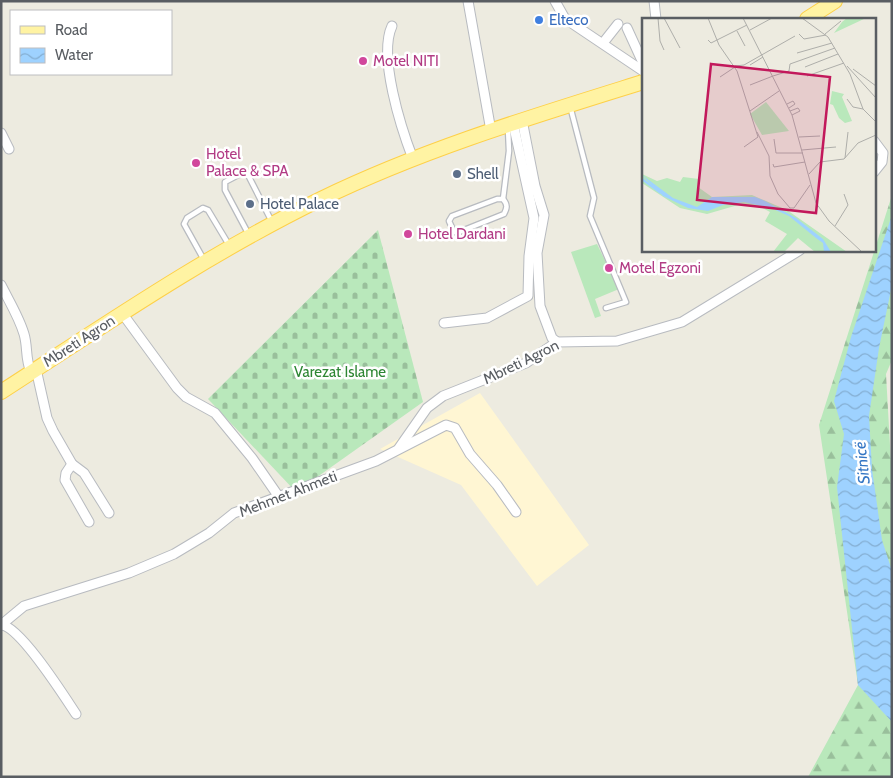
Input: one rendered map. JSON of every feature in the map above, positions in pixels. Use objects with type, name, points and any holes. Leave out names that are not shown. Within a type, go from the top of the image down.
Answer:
[{"type":"main road","points":[[809,18],[835,1]]},
{"type":"main road","name":"Mbreti Agron","points":[[1,392],[205,261],[272,223],[363,180],[413,159],[514,122],[642,82]]},
{"type":"street","points":[[468,1],[492,130]]},
{"type":"street","points":[[554,1],[564,16],[642,70]]},
{"type":"street","points":[[654,1],[656,18]]},
{"type":"street","points":[[603,43],[618,24]]},
{"type":"street","points":[[392,26],[387,39],[386,54],[398,110],[413,159]]},
{"type":"street","points":[[627,28],[642,60]]},
{"type":"street","points":[[444,323],[487,318],[528,296],[529,256],[534,218],[514,122]]},
{"type":"street","points":[[514,122],[544,214],[537,253],[540,306],[552,338],[557,342]]},
{"type":"street","points":[[1,133],[9,149]]},
{"type":"street","points":[[876,144],[883,153],[882,162],[876,170]]},
{"type":"street","name":"Mbreti Agron","points":[[398,450],[427,408],[442,396],[526,363],[557,342],[617,341],[682,322],[798,251]]},
{"type":"street","points":[[1,284],[21,323],[25,337],[27,363],[34,371]]},
{"type":"street","name":"Mbreti Agron","points":[[122,313],[177,388],[186,397],[215,413],[252,458],[279,497]]},
{"type":"street","name":"Mbreti Agron","points":[[34,371],[47,418],[72,464],[84,473],[109,512]]},
{"type":"street","name":"Mehmet Ahmeti","points":[[76,714],[32,650],[10,628],[2,625],[24,606],[129,573],[174,554],[209,533],[234,513],[376,461],[437,428],[452,426],[470,454],[497,485],[516,512]]},
{"type":"street","points":[[72,464],[65,480],[89,522]]},
{"type":"lane","points":[[570,105],[594,198],[590,216],[626,302],[606,308]]},
{"type":"lane","points":[[503,199],[497,199],[452,216],[449,222],[450,228],[454,232],[459,232],[504,214],[507,209],[507,203],[503,199],[514,122]]},
{"type":"lane","points":[[249,236],[225,190],[226,182],[242,173],[248,175],[272,223]]},
{"type":"lane","points":[[205,261],[184,224],[186,218],[203,208],[208,210],[230,247]]},
{"type":"shaded area","points":[[480,393],[589,545],[537,586],[461,485],[380,449]]},
{"type":"green space","points":[[892,195],[892,360],[886,374],[892,481],[892,777],[808,777],[858,685],[819,425],[874,251],[876,251],[876,245]]},
{"type":"green space","name":"Varezat Islame","points":[[378,230],[423,402],[296,492],[208,399]]},
{"type":"green space","points":[[597,244],[619,289],[595,299],[601,316],[595,318],[571,252]]},
{"type":"water","name":"Sitnicë","points":[[892,215],[892,285],[879,348],[869,416],[872,469],[882,540],[892,571],[892,722],[858,685],[837,487],[844,434],[834,401],[851,337]]},
{"type":"place","name":"Elteco","points":[[539,20]]},
{"type":"place","name":"Motel NITI","points":[[363,61]]},
{"type":"place","name":"Hotel Palace & SPA","points":[[196,163]]},
{"type":"place","name":"Shell","points":[[457,174]]},
{"type":"place","name":"Hotel Palace","points":[[250,204]]},
{"type":"place","name":"Hotel Dardani","points":[[408,234]]},
{"type":"place","name":"Motel Egzoni","points":[[609,268]]}]
